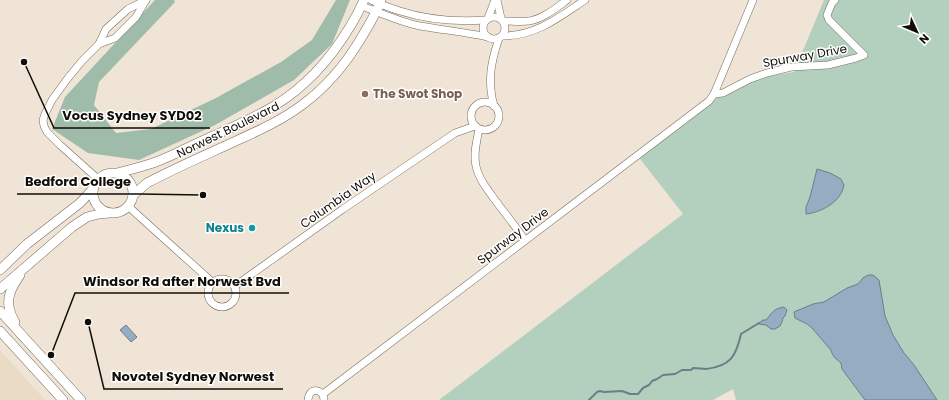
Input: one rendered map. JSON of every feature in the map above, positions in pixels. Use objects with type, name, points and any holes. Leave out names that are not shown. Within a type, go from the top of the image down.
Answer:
[{"type":"main road","name":"Norwest Boulevard","points":[[117,173],[154,163],[251,118],[286,98],[312,76],[333,53],[345,36],[363,3]]},
{"type":"main road","name":"Norwest Boulevard","points":[[133,195],[140,188],[151,181],[259,131],[285,117],[302,105],[319,91],[354,50],[379,5]]},
{"type":"main road","points":[[0,289],[27,264],[82,220],[93,215],[116,213],[128,206],[133,195],[130,182],[124,176],[113,172],[98,179],[94,183],[92,190],[92,195],[96,204],[101,209],[110,213]]},
{"type":"main road","points":[[0,266],[80,203],[92,190]]},
{"type":"main road","points":[[0,270],[17,253]]},
{"type":"main road","points":[[25,338],[9,311],[8,302],[13,286],[27,264]]},
{"type":"main road","points":[[0,311],[81,400]]},
{"type":"main road","points":[[0,331],[63,400]]},
{"type":"street","points":[[99,44],[115,38],[136,17],[146,0]]},
{"type":"street","points":[[98,179],[47,132],[43,120],[48,107],[64,83],[82,61],[99,44],[106,29],[128,9],[146,0]]},
{"type":"street","points":[[371,0],[400,20],[420,26],[471,33],[496,39],[539,29],[585,0]]},
{"type":"street","points":[[494,106],[490,86],[492,60],[489,38],[485,34],[483,27],[496,0]]},
{"type":"street","points":[[496,0],[502,20]]},
{"type":"street","points":[[502,20],[522,21],[535,19],[546,14],[567,0]]},
{"type":"street","name":"Spurway Drive","points":[[323,397],[709,101],[714,94],[753,0]]},
{"type":"street","name":"Spurway Drive","points":[[714,94],[723,93],[750,79],[767,73],[791,68],[828,65],[864,55],[829,20],[827,14],[832,2],[835,0]]},
{"type":"street","points":[[363,3],[379,5],[430,18],[452,21],[487,19],[492,16],[497,16],[506,24],[506,29],[505,33],[501,37],[492,60]]},
{"type":"street","points":[[478,103],[491,103],[499,113],[498,121],[493,128],[483,130],[477,128],[472,123],[471,119],[472,110],[478,103],[485,95],[490,86]]},
{"type":"street","name":"Columbia Way","points":[[235,286],[343,209],[455,133],[471,119]]},
{"type":"street","points":[[477,128],[475,158],[480,177],[492,196],[526,240]]},
{"type":"street","name":"Columbia Way","points":[[455,133],[477,128]]},
{"type":"street","points":[[128,206],[213,283]]},
{"type":"street","points":[[219,279],[229,281],[235,286],[236,295],[234,300],[228,306],[221,307],[213,304],[209,299],[208,291],[210,286],[219,279]]},
{"type":"street","points":[[308,400],[308,395],[312,391],[318,391],[323,397]]},
{"type":"shaded area","points":[[0,350],[45,400],[0,400]]},
{"type":"green space","points":[[155,0],[174,0],[175,2],[99,82],[94,105],[116,133],[151,129],[216,98],[281,62],[312,40],[336,0],[350,0],[332,44],[294,80],[215,125],[139,160],[88,153],[52,129],[65,97]]},
{"type":"green space","points":[[824,0],[949,0],[949,400],[736,400],[733,389],[713,400],[439,400],[683,214],[637,155],[724,93],[752,79],[794,72]]},
{"type":"water","points":[[817,169],[830,173],[841,179],[844,185],[839,196],[830,205],[818,211],[806,214],[806,207]]},
{"type":"water","points":[[868,275],[873,275],[879,280],[885,316],[893,335],[937,400],[865,400],[842,369],[841,363],[834,357],[830,349],[812,328],[795,318],[794,312],[813,304],[824,302],[847,288],[858,284]]},
{"type":"water","points":[[783,307],[787,310],[780,326],[775,329],[771,329],[766,325],[759,324],[763,320],[766,320],[775,310]]},
{"type":"water","points":[[126,325],[137,337],[131,342],[120,330]]},
{"type":"waterway","points":[[589,400],[600,391],[622,391],[630,394],[638,394],[652,381],[663,375],[675,374],[682,370],[691,370],[693,368],[706,369],[721,365],[731,359],[737,348],[741,334],[759,323]]},
{"type":"place","name":"Vocus Sydney SYD02","points":[[24,62]]},
{"type":"place","name":"The Swot Shop","points":[[365,94]]},
{"type":"place","name":"Bedford College","points":[[203,195]]},
{"type":"place","name":"Nexus","points":[[252,228]]},
{"type":"place","name":"Novotel Sydney Norwest","points":[[88,322]]},
{"type":"place","name":"Windsor Rd after Norwest Bvd","points":[[51,355]]}]
